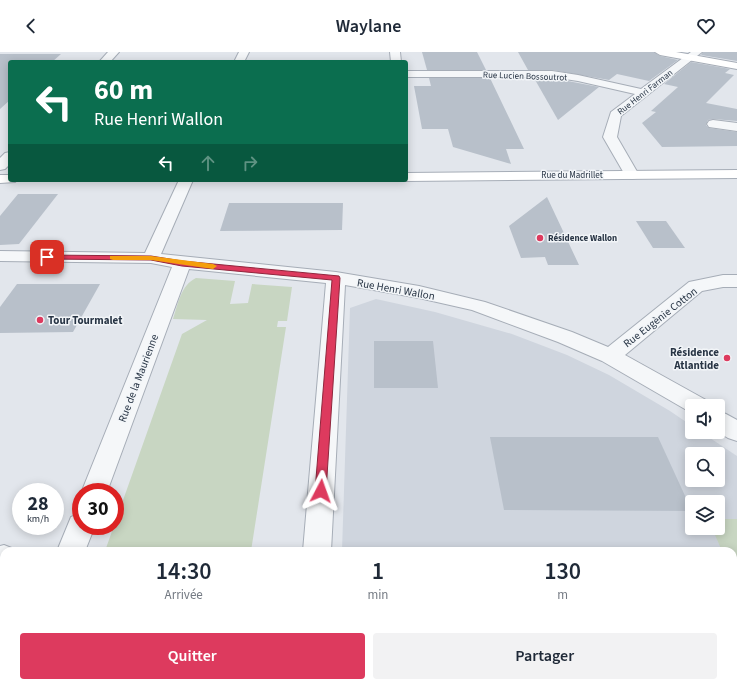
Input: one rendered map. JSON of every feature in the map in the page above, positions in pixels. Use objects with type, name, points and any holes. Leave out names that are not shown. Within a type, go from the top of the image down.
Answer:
[{"type":"street","points":[[106,60],[114,52]]},
{"type":"street","points":[[660,52],[693,55],[737,66]]},
{"type":"street","name":"Rue Henri Farman","points":[[632,175],[610,137],[615,115],[693,55]]},
{"type":"street","name":"Rue Lucien Bossoutrot","points":[[408,74],[552,74],[578,78],[643,93]]},
{"type":"street","points":[[713,124],[737,127]]},
{"type":"street","points":[[0,166],[8,158]]},
{"type":"street","name":"Rue du Madrillet","points":[[408,176],[737,174]]},
{"type":"street","points":[[151,258],[185,182]]},
{"type":"street","name":"Rue Henri Wallon","points":[[0,256],[151,258],[182,263],[336,278],[419,292],[478,306],[565,337],[610,356],[688,399]]},
{"type":"street","name":"Rue de la Maurienne","points":[[97,483],[182,263]]},
{"type":"street","points":[[317,547],[336,278]]},
{"type":"street","name":"Rue Eugènie Cotton","points":[[610,356],[696,286],[724,281],[737,281]]},
{"type":"street","points":[[725,424],[737,432]]},
{"type":"street","points":[[73,547],[77,535]]},
{"type":"shaded area","points":[[376,299],[435,312],[512,334],[567,355],[609,375],[670,411],[685,421],[685,439],[712,439],[724,447],[685,447],[685,487],[725,487],[725,448],[737,456],[737,547],[342,547],[350,308]]},
{"type":"green space","points":[[196,278],[235,281],[230,304],[248,303],[252,284],[292,287],[287,321],[278,321],[277,327],[286,327],[252,547],[106,547],[111,535],[124,535],[124,497],[182,334],[207,320],[173,319],[183,290]]},
{"type":"green space","points":[[725,519],[737,519],[737,547],[720,547],[715,535],[725,535]]},
{"type":"building","points":[[422,52],[477,52],[486,70],[427,70]]},
{"type":"building","points":[[518,52],[654,52],[660,56],[678,60],[649,81],[617,74],[609,80],[552,70],[528,70]]},
{"type":"building","points":[[703,52],[737,52],[737,61],[701,55]]},
{"type":"building","points":[[0,54],[61,54],[54,60],[8,60],[8,102],[0,109]]},
{"type":"building","points":[[691,62],[730,69],[725,73],[734,75],[706,103],[737,109],[737,121],[713,119],[708,120],[706,125],[709,128],[737,132],[737,146],[662,147],[642,123],[656,112],[651,111],[678,87],[664,84]]},
{"type":"building","points":[[429,78],[490,78],[524,149],[506,149],[511,164],[453,147],[448,129],[422,129],[414,86],[431,86]]},
{"type":"building","points":[[534,78],[552,78],[599,87],[558,120]]},
{"type":"building","points":[[18,194],[58,194],[19,244],[0,245],[0,216]]},
{"type":"building","points":[[547,197],[579,265],[548,265],[545,257],[521,258],[509,226]]},
{"type":"building","points":[[229,203],[343,203],[342,230],[220,231]]},
{"type":"building","points":[[636,221],[666,221],[685,248],[653,248]]},
{"type":"building","name":"Tour Tourmalet","points":[[17,284],[100,284],[73,332],[0,333],[0,307]]},
{"type":"building","points":[[374,341],[433,341],[438,388],[374,388]]},
{"type":"building","points":[[490,437],[658,437],[685,496],[685,511],[504,510]]},
{"type":"slow traffic","points":[[113,258],[151,258],[213,266]]},
{"type":"place","name":"Résidence Wallon","points":[[540,238]]},
{"type":"place","name":"Tour Tourmalet","points":[[40,320]]},
{"type":"place","name":"Résidence Atlantide","points":[[727,358]]},
{"type":"route","points":[[47,257],[151,258],[182,263],[336,278],[321,491]]}]
